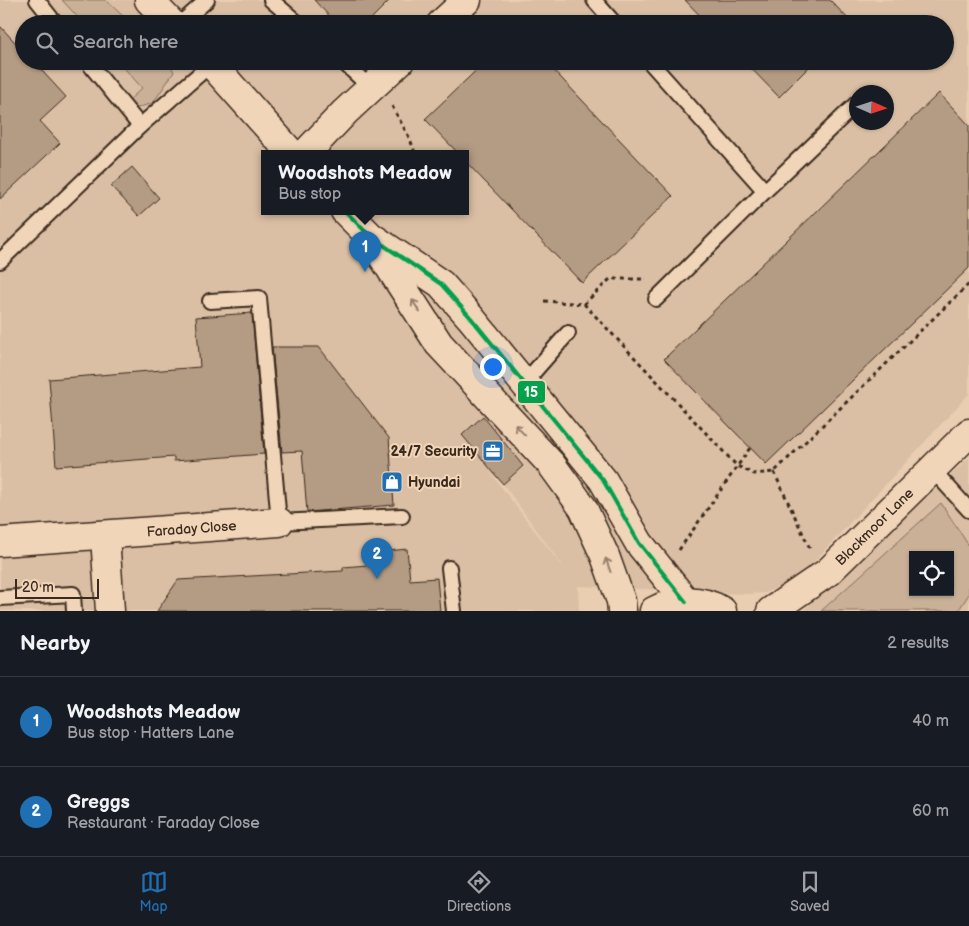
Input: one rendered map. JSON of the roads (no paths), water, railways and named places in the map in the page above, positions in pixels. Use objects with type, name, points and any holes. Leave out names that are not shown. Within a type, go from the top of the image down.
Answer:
[{"type":"street","points":[[149,0],[163,15]]},
{"type":"street","points":[[451,15],[467,0]]},
{"type":"street","points":[[217,70],[288,150]]},
{"type":"street","points":[[309,150],[390,70]]},
{"type":"street","points":[[350,215],[370,236],[438,344],[551,464],[583,508],[605,556],[621,601],[622,611]]},
{"type":"street","points":[[370,236],[441,284],[524,382],[603,480],[639,542],[686,602]]},
{"type":"street","name":"Blackmoor Lane","points":[[771,611],[828,572],[969,433]]},
{"type":"street","name":"Faraday Close","points":[[0,542],[280,522]]},
{"type":"street","points":[[105,536],[110,611]]},
{"type":"street","points":[[654,611],[674,602],[694,601],[713,606],[722,611]]},
{"type":"lane","points":[[36,0],[48,15]]},
{"type":"lane","points":[[190,15],[207,0]]},
{"type":"lane","points":[[272,0],[289,15]]},
{"type":"lane","points":[[594,0],[607,15]]},
{"type":"lane","points":[[94,70],[140,126]]},
{"type":"lane","points":[[2,253],[201,70]]},
{"type":"lane","points":[[351,70],[370,88]]},
{"type":"lane","points":[[657,70],[765,191]]},
{"type":"lane","points":[[656,299],[674,279],[849,111]]},
{"type":"lane","points":[[210,301],[259,298],[280,522],[402,516]]},
{"type":"lane","points":[[524,382],[568,333]]},
{"type":"lane","points":[[932,469],[969,510]]},
{"type":"lane","points":[[449,568],[454,611]]},
{"type":"lane","points":[[0,598],[73,594],[74,611]]},
{"type":"place","name":"Woodshots Meadow","points":[[365,272]]},
{"type":"place","name":"24/7 Security","points":[[493,451]]},
{"type":"place","name":"Hyundai","points":[[392,482]]},
{"type":"place","name":"Greggs","points":[[377,579]]}]
